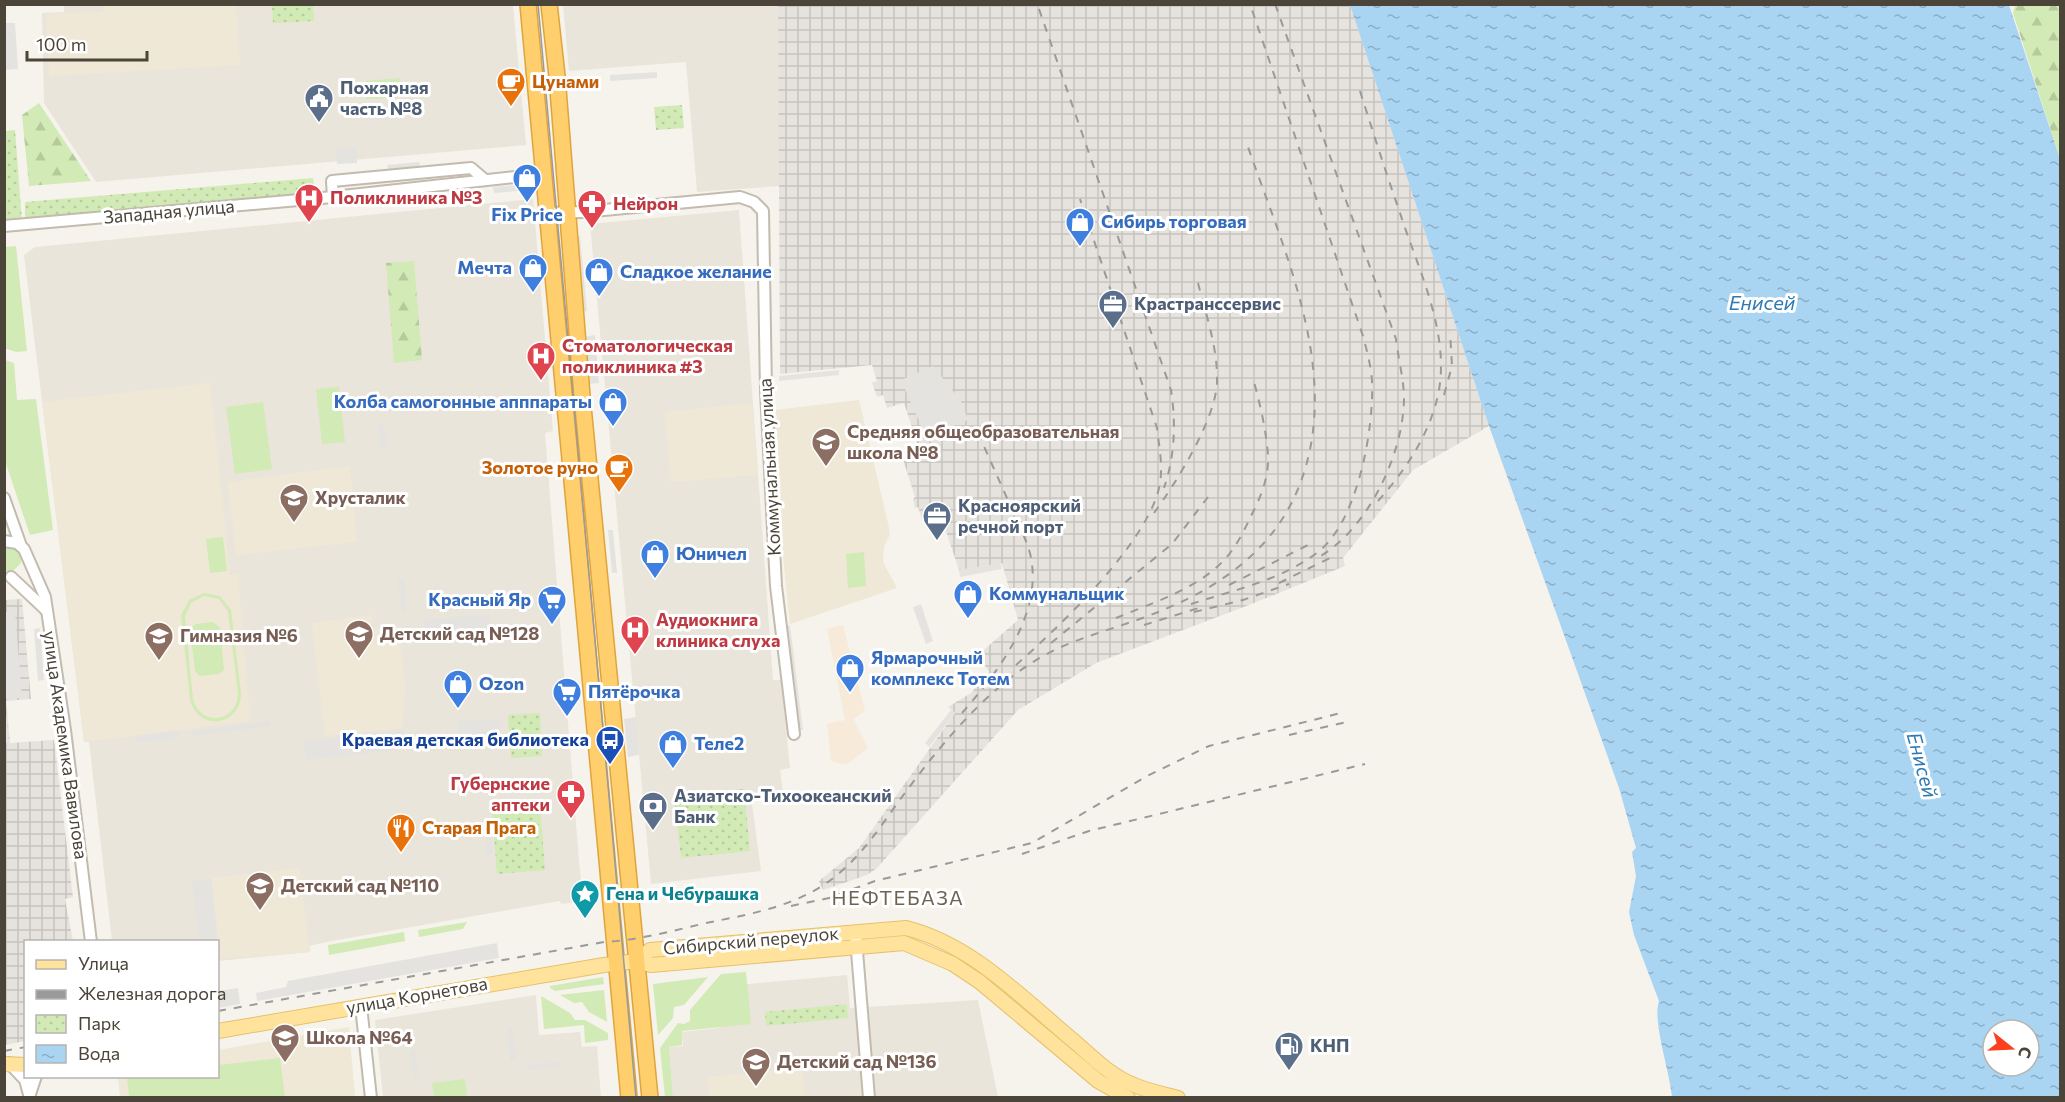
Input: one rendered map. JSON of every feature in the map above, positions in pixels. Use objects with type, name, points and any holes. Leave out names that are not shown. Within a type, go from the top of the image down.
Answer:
[{"type":"highway","points":[[528,4],[629,1098]]},
{"type":"highway","points":[[549,4],[599,585],[650,1098]]},
{"type":"main road","name":"Сибирский переулок","points":[[617,963],[637,961],[651,965],[856,939],[906,928],[927,933],[953,945],[988,970],[1108,1071],[1133,1085],[1178,1098]]},
{"type":"main road","name":"Сибирский переулок","points":[[856,939],[904,943],[953,964],[980,981],[1098,1081],[1128,1098]]},
{"type":"main road","name":"улица Корнетова","points":[[219,1031],[617,963]]},
{"type":"main road","points":[[7,1064],[24,1065]]},
{"type":"street","name":"Западная улица","points":[[333,197],[332,181],[362,177],[471,168],[484,179]]},
{"type":"street","name":"Западная улица","points":[[4,226],[333,197],[542,174]]},
{"type":"street","name":"Коммунальная улица","points":[[567,212],[740,197],[754,202],[763,212],[766,391],[776,586],[794,734]]},
{"type":"street","points":[[546,213],[567,212]]},
{"type":"street","name":"улица Академика Вавилова","points":[[4,498],[23,550],[45,597],[65,730],[91,940]]},
{"type":"street","points":[[4,541],[12,541],[23,550],[26,566],[17,575],[7,577]]},
{"type":"street","points":[[7,577],[46,610]]},
{"type":"street","points":[[856,939],[869,1098]]},
{"type":"street","points":[[361,1006],[371,1098]]},
{"type":"street","points":[[7,1064],[25,1080],[30,1096]]},
{"type":"street","points":[[30,1096],[36,1078]]},
{"type":"shaded area","points":[[64,4],[513,5],[526,145],[96,182],[44,103],[42,13],[64,12]]},
{"type":"shaded area","points":[[103,5],[236,5],[240,65],[49,76],[46,14],[103,12]]},
{"type":"shaded area","points":[[563,5],[778,5],[780,186],[697,192],[686,62],[569,71]]},
{"type":"shaded area","points":[[778,5],[1350,5],[1489,426],[1413,470],[1343,558],[1345,566],[1096,663],[1018,710],[877,868],[867,875],[823,890],[819,881],[859,848],[955,713],[948,707],[971,693],[989,672],[978,655],[1018,620],[1002,563],[959,570],[940,513],[922,519],[918,507],[915,508],[913,499],[915,497],[901,453],[918,446],[904,403],[887,408],[883,395],[877,397],[872,383],[877,381],[872,365],[780,374]]},
{"type":"shaded area","points":[[5,23],[15,23],[18,69],[5,70]]},
{"type":"shaded area","points":[[657,72],[657,78],[610,81],[610,75]]},
{"type":"shaded area","points":[[395,114],[395,119],[363,121],[363,115]]},
{"type":"shaded area","points":[[356,147],[357,163],[337,164],[336,149]]},
{"type":"shaded area","points":[[419,162],[420,167],[388,170],[387,165]]},
{"type":"shaded area","points":[[530,184],[530,190],[494,193],[493,187]]},
{"type":"shaded area","points":[[533,199],[553,431],[545,433],[579,861],[581,881],[589,881],[591,900],[561,904],[560,901],[326,942],[309,946],[310,952],[219,961],[219,940],[112,940],[89,742],[84,742],[24,255],[35,247]]},
{"type":"shaded area","points":[[739,210],[773,680],[781,680],[790,768],[780,770],[783,792],[751,796],[761,871],[651,884],[590,224]]},
{"type":"shaded area","points":[[575,236],[580,236],[587,311],[582,312]]},
{"type":"shaded area","points":[[595,335],[599,383],[588,384],[583,337]]},
{"type":"shaded area","points":[[933,366],[961,401],[968,420],[926,437],[901,380]]},
{"type":"shaded area","points":[[839,370],[839,375],[779,381],[779,376]]},
{"type":"shaded area","points":[[210,383],[230,575],[238,575],[250,721],[84,742],[42,402]]},
{"type":"shaded area","name":"Средняя общеобразовательная школа №8","points":[[859,400],[890,534],[884,547],[883,562],[897,588],[790,624],[781,536],[774,410]]},
{"type":"shaded area","points":[[752,403],[757,475],[671,482],[665,412]]},
{"type":"shaded area","points":[[383,423],[387,448],[381,448],[378,424]]},
{"type":"shaded area","name":"Хрусталик","points":[[350,466],[357,542],[236,555],[228,482]]},
{"type":"shaded area","points":[[608,530],[613,530],[617,573],[612,573]]},
{"type":"shaded area","points":[[1001,563],[1002,569],[960,577],[959,570]]},
{"type":"shaded area","points":[[398,579],[404,579],[407,611],[401,612]]},
{"type":"shaded area","points":[[22,599],[31,699],[6,701],[10,743],[54,740],[73,897],[65,899],[73,940],[24,940],[24,1041],[5,1045],[4,600]]},
{"type":"shaded area","points":[[921,604],[933,641],[926,644],[913,607]]},
{"type":"shaded area","points":[[15,611],[22,698],[5,699],[5,612]]},
{"type":"shaded area","name":"Детский сад №128","points":[[371,615],[372,630],[399,627],[405,688],[402,728],[325,736],[312,623]]},
{"type":"shaded area","points":[[489,615],[490,634],[425,638],[424,619]]},
{"type":"shaded area","points":[[790,625],[803,730],[799,730],[785,626]]},
{"type":"shaded area","name":"Ярмарочный комплекс Тотем","points":[[843,625],[865,711],[853,719],[868,748],[846,765],[831,761],[827,724],[845,720],[827,629]]},
{"type":"shaded area","points":[[40,628],[44,680],[38,681],[34,629]]},
{"type":"shaded area","points":[[5,699],[9,743],[5,743]]},
{"type":"shaded area","points":[[951,710],[955,713],[929,747],[925,743]]},
{"type":"shaded area","points":[[636,717],[639,755],[628,757],[624,719]]},
{"type":"shaded area","points":[[500,720],[501,740],[459,741],[458,721]]},
{"type":"shaded area","points":[[269,721],[270,726],[192,736],[192,731]]},
{"type":"shaded area","points":[[404,730],[395,750],[306,760],[304,741]]},
{"type":"shaded area","points":[[179,731],[179,738],[136,743],[135,736]]},
{"type":"shaded area","points":[[484,819],[490,819],[493,855],[487,856]]},
{"type":"shaded area","name":"Детский сад №110","points":[[299,868],[310,952],[220,959],[212,878]]},
{"type":"shaded area","points":[[211,879],[217,940],[199,940],[192,881]]},
{"type":"shaded area","points":[[497,943],[499,958],[257,1001],[256,993],[286,987],[288,981]]},
{"type":"shaded area","points":[[847,975],[850,1008],[978,1000],[998,1097],[673,1097],[669,1047],[683,1046],[682,1032],[720,1028],[716,987]]},
{"type":"shaded area","points":[[238,988],[240,1004],[219,1008],[219,991]]},
{"type":"shaded area","points":[[536,995],[539,1035],[580,1032],[582,1047],[597,1046],[601,1097],[383,1097],[375,1020]]},
{"type":"shaded area","name":"Школа №64","points":[[349,1027],[355,1097],[120,1097],[118,1078],[219,1078],[219,1050]]},
{"type":"shaded area","points":[[507,1029],[513,1029],[516,1061],[510,1061]]},
{"type":"shaded area","points":[[415,1050],[420,1078],[414,1079],[410,1051]]},
{"type":"shaded area","points":[[560,1062],[560,1067],[528,1070],[527,1064]]},
{"type":"shaded area","name":"Детский сад №136","points":[[802,1068],[805,1097],[709,1097],[707,1077]]},
{"type":"green space","points":[[272,5],[313,5],[314,21],[273,23]]},
{"type":"green space","points":[[2015,5],[2060,5],[2060,159],[2013,13]]},
{"type":"green space","points":[[400,78],[401,97],[367,99],[366,81]]},
{"type":"green space","points":[[39,103],[91,181],[29,186],[22,115]]},
{"type":"green space","points":[[682,105],[684,128],[656,130],[654,107]]},
{"type":"green space","points":[[15,130],[22,221],[5,222],[5,131]]},
{"type":"green space","points":[[313,178],[315,196],[25,219],[25,202]]},
{"type":"green space","points":[[16,246],[27,351],[16,352],[4,348],[5,247]]},
{"type":"green space","points":[[414,261],[422,360],[394,363],[386,263]]},
{"type":"green space","points":[[5,360],[14,363],[17,400],[36,399],[53,530],[30,535],[5,461]]},
{"type":"green space","points":[[339,387],[345,442],[322,444],[316,389]]},
{"type":"green space","points":[[263,402],[272,469],[235,474],[226,407]]},
{"type":"green space","points":[[223,537],[227,571],[210,573],[206,539]]},
{"type":"green space","points":[[5,547],[15,548],[21,554],[21,563],[13,571],[5,571]]},
{"type":"green space","points":[[864,552],[866,586],[848,588],[846,554]]},
{"type":"green space","points":[[204,593],[220,596],[231,610],[241,693],[239,704],[227,719],[209,721],[201,717],[194,710],[190,699],[181,615],[189,600]],"holes":[[[204,596],[219,599],[228,611],[238,694],[232,711],[218,718],[203,714],[193,699],[185,616],[191,603]]]},
{"type":"green space","points":[[213,622],[220,628],[224,670],[219,674],[199,676],[195,671],[190,628],[196,624]]},
{"type":"green space","points":[[540,713],[542,756],[511,758],[508,715]]},
{"type":"green space","points":[[744,789],[750,851],[681,858],[674,796]]},
{"type":"green space","points":[[540,805],[545,870],[497,874],[492,808]]},
{"type":"green space","points":[[467,922],[463,929],[419,937],[418,930]]},
{"type":"green space","points":[[404,932],[405,941],[329,955],[328,945]]},
{"type":"green space","points":[[746,972],[751,1024],[682,1031],[682,1045],[669,1047],[673,1097],[665,1097],[660,1048],[678,1023],[684,1024],[690,1021],[690,1010],[721,974]]},
{"type":"green space","points":[[603,977],[604,984],[555,991],[550,988],[550,986]]},
{"type":"green space","points":[[708,977],[684,1005],[674,1007],[673,1018],[658,1035],[653,984]]},
{"type":"green space","points":[[604,990],[607,1022],[589,1012],[582,1002],[574,1003],[560,995]]},
{"type":"green space","points":[[541,996],[570,1013],[575,1020],[585,1020],[608,1033],[608,1040],[585,1043],[584,1025],[544,1029]]},
{"type":"green space","points":[[847,1004],[848,1018],[766,1026],[765,1012]]},
{"type":"green space","points":[[280,1058],[285,1097],[129,1097],[127,1078],[219,1078],[219,1065]]},
{"type":"green space","points":[[465,1079],[467,1097],[434,1097],[432,1083]]},
{"type":"water","name":"Енисей","points":[[1350,5],[2009,5],[2060,159],[2060,1097],[1672,1097],[1658,1021],[1659,1001],[1634,935],[1629,912],[1636,876],[1632,852],[1636,848],[1619,788],[1489,426]]},
{"type":"tram line","points":[[538,4],[636,1098]]},
{"type":"railway","points":[[1191,604],[1241,589],[1289,570],[1318,552],[1332,538],[1344,519],[1353,497],[1361,473],[1370,424],[1372,381],[1363,336],[1250,4]]},
{"type":"railway","points":[[1275,4],[1396,339],[1404,395],[1403,417],[1398,440],[1380,487],[1353,528],[1319,557]]},
{"type":"railway","points":[[1039,9],[1171,390],[1174,439],[1164,488]]},
{"type":"railway","points":[[1360,91],[1432,306],[1441,355],[1440,379],[1432,417],[1405,467],[1378,501]]},
{"type":"railway","points":[[219,1011],[643,937],[751,914],[809,894],[834,877],[855,858],[959,726],[1011,677],[1055,650],[1187,599],[1232,572],[1270,536],[1286,514],[1298,489],[1311,447],[1315,403],[1312,360],[1304,316],[1278,230],[1248,147]]},
{"type":"railway","points":[[1016,665],[1078,606],[1122,556],[1153,506],[1161,476],[1157,428],[1080,199]]},
{"type":"railway","points":[[1154,513],[1193,450],[1210,414],[1215,397],[1217,369],[1197,279]]},
{"type":"railway","points":[[1444,395],[1452,366],[1450,332]]},
{"type":"railway","points":[[1116,618],[1174,594],[1202,579],[1225,559],[1240,539],[1261,494],[1268,463],[1264,426],[1253,378]]},
{"type":"railway","points":[[962,713],[988,681],[1012,645],[1029,605],[1032,585],[1032,564],[1027,544],[976,428]]},
{"type":"railway","points":[[1051,643],[1172,544],[1208,497]]},
{"type":"railway","points":[[1229,585],[1308,545]]},
{"type":"railway","points":[[1279,583],[1330,558]]},
{"type":"railway","points":[[1194,612],[1243,600],[1289,584]]},
{"type":"railway","points":[[1144,625],[1202,607]]},
{"type":"railway","points":[[791,906],[829,898],[875,881],[1032,843],[1147,776],[1209,746],[1345,712]]},
{"type":"railway","points":[[1289,735],[1347,722]]},
{"type":"railway","points":[[1022,854],[1089,831],[1365,764]]},
{"type":"railway","points":[[4,1051],[24,1047]]},
{"type":"place","name":"Цунами","points":[[511,108]]},
{"type":"place","name":"Пожарная часть №8","points":[[319,124]]},
{"type":"place","name":"Fix Price","points":[[527,204]]},
{"type":"place","name":"Поликлиника №3","points":[[309,224]]},
{"type":"place","name":"Нейрон","points":[[592,230]]},
{"type":"place","name":"Сибирь торговая","points":[[1080,248]]},
{"type":"place","name":"Мечта","points":[[533,294]]},
{"type":"place","name":"Сладкое желание","points":[[599,298]]},
{"type":"place","name":"Крастранссервис","points":[[1113,330]]},
{"type":"place","name":"Стоматологическая поликлиника #3","points":[[541,382]]},
{"type":"place","name":"Колба самогонные апппараты","points":[[613,428]]},
{"type":"place","name":"Средняя общеобразовательная школа №8","points":[[826,468]]},
{"type":"place","name":"Золотое руно","points":[[619,494]]},
{"type":"place","name":"Хрусталик","points":[[294,524]]},
{"type":"place","name":"Красноярский речной порт","points":[[937,542]]},
{"type":"place","name":"Юничел","points":[[655,580]]},
{"type":"place","name":"Коммунальщик","points":[[968,620]]},
{"type":"place","name":"Красный Яр","points":[[552,626]]},
{"type":"place","name":"Аудиокнига клиника слуха","points":[[635,656]]},
{"type":"place","name":"Детский сад №128","points":[[359,660]]},
{"type":"place","name":"Гимназия №6","points":[[159,662]]},
{"type":"place","name":"Ярмарочный комплекс Тотем","points":[[850,694]]},
{"type":"place","name":"Ozon","points":[[458,710]]},
{"type":"place","name":"Пятёрочка","points":[[567,718]]},
{"type":"place","name":"Краевая детская библиотека","points":[[610,766]]},
{"type":"place","name":"Теле2","points":[[673,770]]},
{"type":"place","name":"Губернские аптеки","points":[[571,820]]},
{"type":"place","name":"Азиатско-Тихоокеанский Банк","points":[[653,832]]},
{"type":"place","name":"Старая Прага","points":[[401,854]]},
{"type":"place","name":"Детский сад №110","points":[[260,912]]},
{"type":"place","name":"Гена и Чебурашка","points":[[585,920]]},
{"type":"place","name":"Школа №64","points":[[285,1064]]},
{"type":"place","name":"КНП","points":[[1289,1072]]},
{"type":"place","name":"Детский сад №136","points":[[756,1088]]},
{"type":"district","name":"НЕФТЕБАЗА","points":[[898,898]]}]
